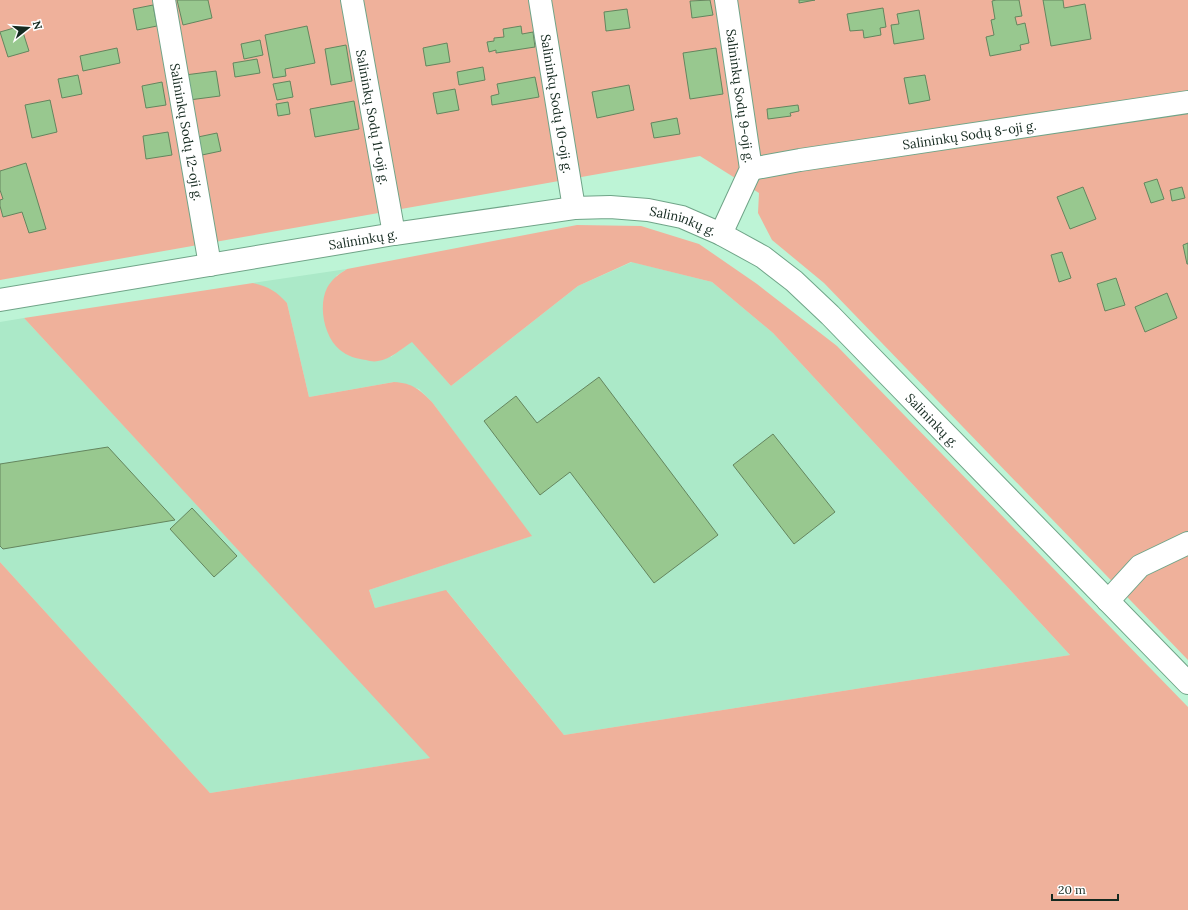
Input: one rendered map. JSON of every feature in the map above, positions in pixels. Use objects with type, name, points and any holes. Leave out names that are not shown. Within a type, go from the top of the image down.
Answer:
[{"type":"street","name":"Salininkų Sodų 12-oji g.","points":[[164,0],[210,265]]},
{"type":"street","name":"Salininkų Sodų 11-oji g.","points":[[352,0],[394,234]]},
{"type":"street","name":"Salininkų Sodų 10-oji g.","points":[[540,0],[574,208]]},
{"type":"street","name":"Salininkų Sodų 9-oji g.","points":[[721,234],[751,169],[726,0]]},
{"type":"street","name":"Salininkų Sodų 8-oji g.","points":[[751,169],[800,160],[1188,102]]},
{"type":"street","name":"Salininkų g.","points":[[0,300],[394,234],[574,208],[610,207],[648,210],[682,217],[721,234],[763,257],[794,282],[830,315],[1188,684]]},
{"type":"street","points":[[1108,601],[1140,566],[1188,542]]},
{"type":"shaded area","points":[[0,0],[1188,0],[1188,660],[824,283],[772,240],[758,213],[759,193],[700,156],[0,280]]},
{"type":"shaded area","points":[[577,225],[641,226],[699,244],[757,284],[837,346],[1188,707],[1188,910],[0,910],[0,562],[210,793],[430,758],[24,318],[253,283],[272,290],[287,303],[309,397],[394,382],[406,384],[420,391],[432,402],[532,536],[369,590],[375,608],[446,590],[564,735],[1070,655],[773,333],[712,282],[631,262],[578,286],[451,386],[412,342],[383,360],[372,361],[349,356],[340,350],[334,344],[326,329],[323,312],[324,295],[331,282],[347,269]]},
{"type":"shaded area","points":[[632,262],[712,282],[773,333],[1070,655],[564,735],[447,591],[375,608],[369,590],[531,536],[432,402],[419,389],[394,382],[309,397],[287,303],[253,283],[347,269],[336,276],[391,357],[412,341],[451,386],[578,286]]},
{"type":"shaded area","points":[[24,318],[431,758],[210,793],[0,562],[0,322]]},
{"type":"building","points":[[177,0],[208,0],[212,18],[183,25]]},
{"type":"building","points":[[710,0],[713,15],[692,18],[690,1]]},
{"type":"building","points":[[799,0],[815,0],[799,3]]},
{"type":"building","points":[[1019,0],[1022,16],[1015,17],[1017,25],[1025,23],[1029,43],[1020,45],[1021,50],[990,56],[986,37],[994,35],[991,20],[995,19],[992,1]]},
{"type":"building","points":[[1043,0],[1063,0],[1064,8],[1085,4],[1091,39],[1051,46]]},
{"type":"building","points":[[153,5],[157,26],[137,30],[133,9]]},
{"type":"building","points":[[883,8],[886,27],[880,28],[881,35],[864,38],[863,30],[850,31],[847,14]]},
{"type":"building","points":[[627,9],[630,28],[606,31],[604,12]]},
{"type":"building","points":[[919,10],[924,39],[894,44],[891,25],[899,24],[897,14]]},
{"type":"building","points":[[21,26],[29,51],[8,57],[0,32]]},
{"type":"building","points":[[307,26],[315,63],[285,69],[286,76],[273,78],[265,35]]},
{"type":"building","points":[[521,26],[522,34],[533,32],[535,47],[496,53],[496,50],[489,52],[487,42],[494,41],[494,38],[504,37],[503,29]]},
{"type":"building","points":[[260,40],[263,55],[244,59],[241,44]]},
{"type":"building","points":[[447,43],[450,62],[426,66],[423,48]]},
{"type":"building","points":[[346,45],[352,81],[331,85],[325,49]]},
{"type":"building","points":[[117,48],[120,63],[83,71],[80,56]]},
{"type":"building","points":[[716,48],[723,94],[690,99],[683,53]]},
{"type":"building","points":[[257,59],[260,73],[235,77],[233,63]]},
{"type":"building","points":[[483,67],[485,80],[459,85],[457,72]]},
{"type":"building","points":[[216,71],[220,96],[189,100],[185,75]]},
{"type":"building","points":[[78,75],[82,94],[62,98],[58,79]]},
{"type":"building","points":[[925,75],[930,100],[909,104],[904,78]]},
{"type":"building","points":[[535,77],[539,97],[492,105],[491,96],[499,94],[497,84]]},
{"type":"building","points":[[290,81],[293,97],[277,100],[273,84]]},
{"type":"building","points":[[162,82],[166,105],[146,108],[142,86]]},
{"type":"building","points":[[629,85],[634,110],[597,118],[592,92]]},
{"type":"building","points":[[455,89],[459,110],[437,114],[433,93]]},
{"type":"building","points":[[50,100],[57,132],[32,138],[25,105]]},
{"type":"building","points":[[354,101],[359,129],[315,137],[310,109]]},
{"type":"building","points":[[288,102],[290,114],[278,116],[276,104]]},
{"type":"building","points":[[798,105],[799,111],[790,113],[791,116],[768,119],[767,109]]},
{"type":"building","points":[[677,118],[680,134],[654,138],[651,123]]},
{"type":"building","points":[[168,132],[172,155],[146,159],[143,136]]},
{"type":"building","points":[[217,133],[221,151],[202,155],[198,137]]},
{"type":"building","points":[[26,163],[46,229],[29,233],[22,212],[3,217],[0,206],[0,200],[3,199],[0,190],[0,171]]},
{"type":"building","points":[[1157,179],[1164,199],[1151,203],[1144,183]]},
{"type":"building","points":[[1083,187],[1096,219],[1070,229],[1057,197]]},
{"type":"building","points":[[1182,187],[1185,198],[1172,201],[1170,190]]},
{"type":"building","points":[[1188,243],[1188,264],[1187,264],[1183,245]]},
{"type":"building","points":[[1062,252],[1071,278],[1059,282],[1051,255]]},
{"type":"building","points":[[1116,278],[1125,305],[1105,311],[1097,284]]},
{"type":"building","points":[[1167,293],[1177,318],[1145,332],[1135,307]]},
{"type":"building","points":[[599,377],[718,535],[654,583],[570,472],[540,495],[484,421],[516,396],[537,423]]},
{"type":"building","points":[[773,434],[835,512],[794,544],[733,465]]},
{"type":"building","points":[[108,447],[175,520],[3,549],[0,546],[0,464]]},
{"type":"building","points":[[192,508],[237,556],[214,577],[170,529]]}]
